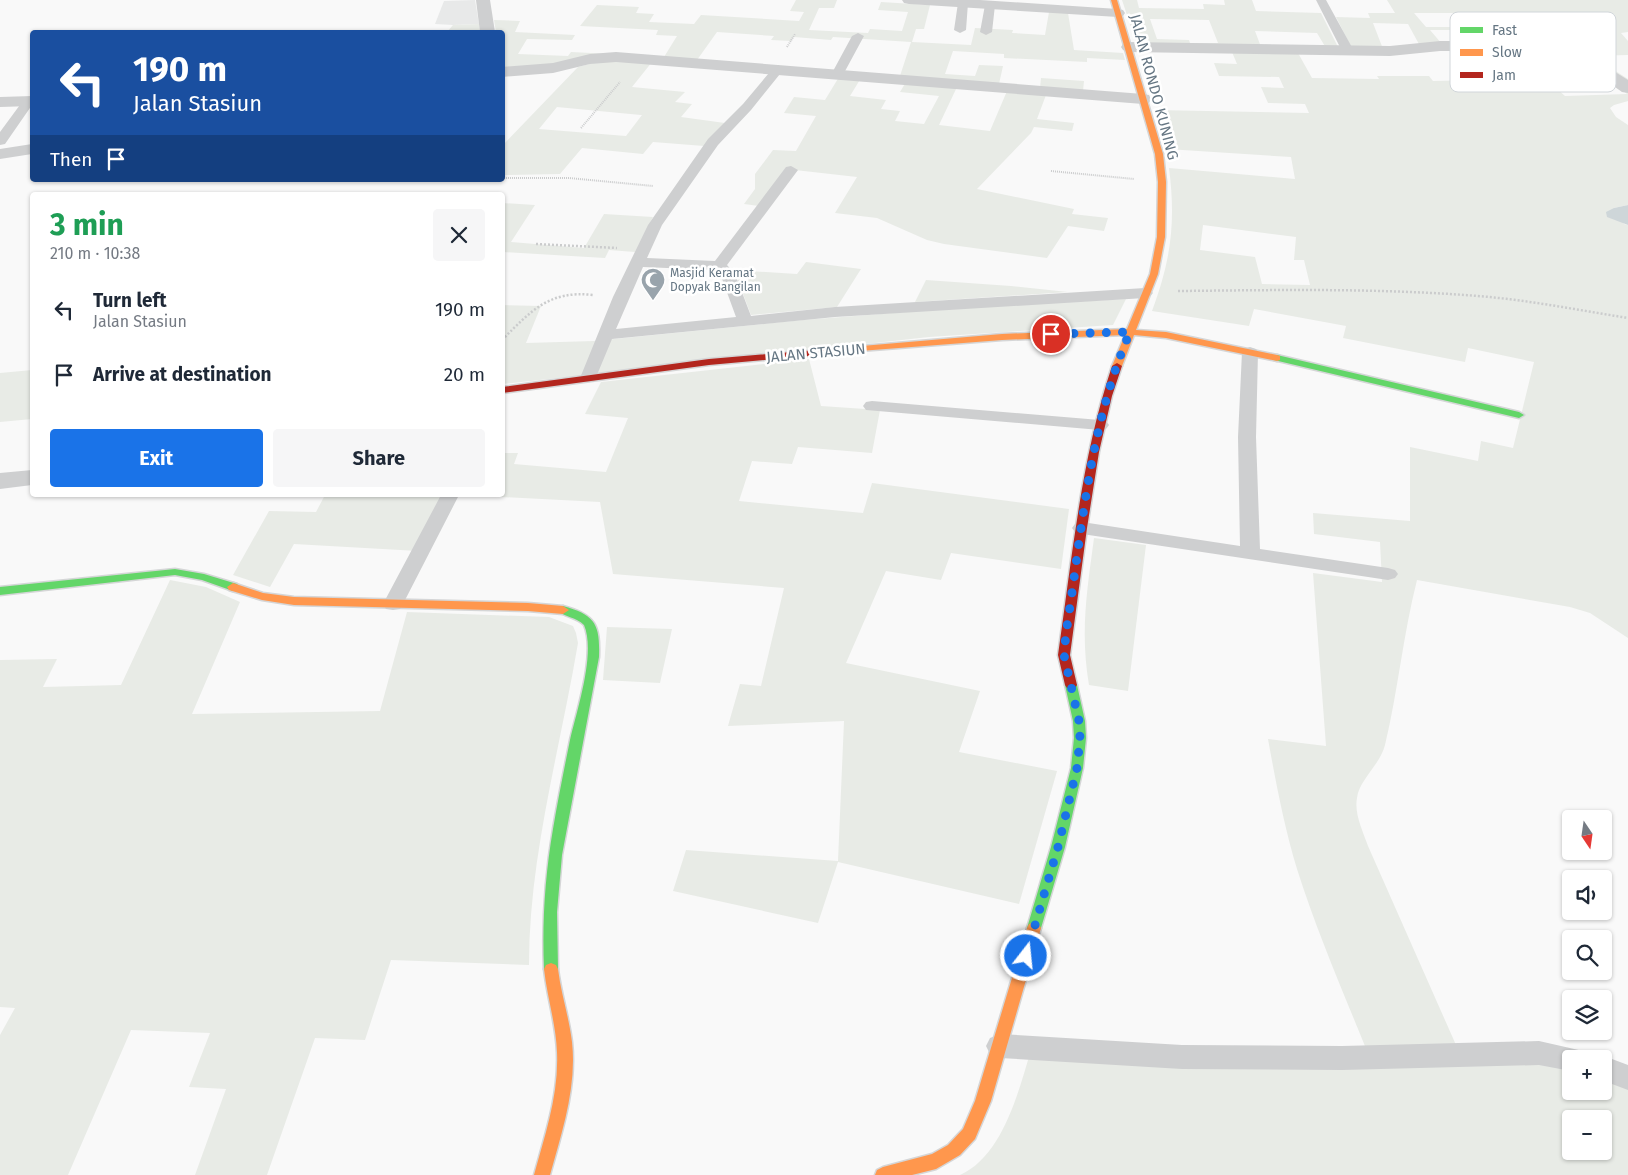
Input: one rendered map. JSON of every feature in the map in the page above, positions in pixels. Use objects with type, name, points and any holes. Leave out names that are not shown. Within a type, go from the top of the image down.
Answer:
[{"type":"street","points":[[483,0],[488,30]]},
{"type":"street","points":[[910,0],[990,5],[1116,6]]},
{"type":"street","name":"JALAN RONDO KUNING","points":[[883,1175],[913,1168],[949,1166],[975,1123],[1000,1046],[1058,847],[1077,768],[1080,738],[1079,721],[1064,655],[1082,528],[1100,424],[1110,387],[1154,274],[1159,253],[1162,182],[1159,154],[1116,6]]},
{"type":"street","points":[[1129,47],[1396,51],[1450,46]]},
{"type":"street","points":[[505,72],[553,68],[596,58],[640,58],[1143,99]]},
{"type":"street","points":[[1616,80],[1628,88]]},
{"type":"street","points":[[0,102],[30,101]]},
{"type":"street","points":[[0,154],[30,149]]},
{"type":"street","name":"JALAN STASIUN","points":[[505,390],[709,362],[1002,337],[1130,332],[1166,335],[1250,352],[1519,415]]},
{"type":"street","points":[[0,481],[30,478]]},
{"type":"street","points":[[0,591],[176,572],[194,573],[216,579],[252,594],[294,601],[555,609],[586,619],[592,628],[590,666],[556,846],[550,915],[550,960],[554,998],[565,1052],[564,1079],[558,1114],[542,1175]]},
{"type":"lane","points":[[1321,0],[1348,51]]},
{"type":"lane","points":[[960,30],[963,3]]},
{"type":"lane","points":[[986,32],[990,5]]},
{"type":"lane","points":[[838,74],[858,36]]},
{"type":"lane","points":[[588,378],[621,297],[655,225],[713,142],[747,107],[778,69]]},
{"type":"lane","points":[[0,142],[30,102]]},
{"type":"lane","points":[[719,266],[792,170]]},
{"type":"lane","points":[[640,256],[719,266],[728,274],[744,320]]},
{"type":"lane","points":[[606,335],[744,320],[929,305],[1145,293]]},
{"type":"lane","points":[[1250,352],[1248,437],[1250,553]]},
{"type":"lane","points":[[872,406],[1100,424]]},
{"type":"lane","points":[[393,604],[449,497]]},
{"type":"lane","points":[[1082,528],[1388,574]]},
{"type":"lane","points":[[1000,1046],[1192,1057],[1306,1058],[1539,1053],[1562,1057]]},
{"type":"lane","points":[[1612,1071],[1628,1078]]},
{"type":"path","points":[[581,128],[640,58]]},
{"type":"path","points":[[1051,171],[1162,182]]},
{"type":"path","points":[[505,178],[569,178],[679,189]]},
{"type":"path","points":[[536,244],[640,256]]},
{"type":"path","points":[[1145,293],[1266,288],[1402,292],[1505,298],[1628,318]]},
{"type":"path","points":[[505,337],[527,316],[559,295],[575,294],[621,297]]},
{"type":"shaded area","points":[[475,0],[479,24],[435,24],[444,1]]},
{"type":"shaded area","points":[[796,0],[837,0],[834,8],[819,8],[809,30],[868,33],[870,29],[902,31],[908,12],[878,10],[881,2],[930,5],[924,29],[916,29],[912,42],[971,45],[975,28],[1013,30],[1012,33],[1045,35],[1049,12],[1068,13],[1074,50],[1123,53],[1125,60],[1087,58],[1087,62],[1004,58],[1004,54],[953,51],[945,74],[975,76],[979,65],[1003,66],[999,84],[900,76],[911,42],[833,37],[831,40],[794,37],[791,41],[771,40],[774,36],[717,32],[697,60],[664,57],[677,36],[656,35],[658,30],[580,26],[597,5],[639,7],[636,13],[654,14],[649,22],[694,24],[701,15],[799,21],[804,12],[790,11]]},
{"type":"shaded area","points":[[1122,0],[1137,0],[1139,8],[1204,9],[1203,4],[1225,5],[1224,0],[1252,0],[1256,11],[1321,13],[1339,49],[1326,48],[1317,33],[1255,31],[1261,47],[1137,45]],"holes":[[[1150,19],[1209,20],[1218,43],[1190,43],[1189,40],[1157,39]]]},
{"type":"shaded area","points":[[1387,0],[1628,0],[1628,32],[1621,33],[1628,41],[1628,55],[1616,55],[1616,12],[1414,13],[1426,27],[1450,27],[1450,30],[1430,30],[1442,44],[1420,46],[1408,24],[1373,23],[1383,49],[1352,49],[1336,17],[1370,18],[1368,13],[1395,13]]},
{"type":"shaded area","points":[[494,20],[520,21],[515,32],[575,35],[572,40],[527,39],[518,54],[568,56],[571,52],[611,54],[563,63],[505,69],[505,30],[496,30]]},
{"type":"shaded area","points":[[479,24],[480,30],[449,30],[453,25]]},
{"type":"shaded area","points":[[1232,52],[1298,53],[1312,78],[1379,79],[1377,76],[1429,76],[1433,81],[1450,81],[1450,92],[1560,92],[1565,96],[1627,94],[1616,85],[1616,71],[1628,79],[1628,101],[1610,108],[1616,117],[1628,125],[1628,205],[1614,208],[1624,224],[1628,225],[1628,638],[1590,613],[1570,607],[1417,580],[1385,745],[1379,759],[1359,791],[1356,804],[1357,810],[1368,846],[1460,1054],[1562,1059],[1562,1100],[1612,1100],[1612,1071],[1628,1078],[1628,1175],[960,1175],[975,1166],[988,1153],[998,1138],[1015,1102],[1031,1050],[1369,1056],[1322,940],[1297,869],[1284,821],[1268,739],[1326,746],[1313,573],[1382,582],[1380,542],[1314,534],[1313,513],[1410,521],[1410,447],[1478,461],[1481,441],[1513,448],[1534,362],[1468,348],[1465,362],[1343,338],[1346,326],[1254,309],[1249,326],[1152,311],[1168,258],[1172,224],[1169,168],[1295,179],[1291,157],[1167,149],[1155,110],[1309,113],[1305,104],[1268,103],[1261,87],[1284,88],[1279,77],[1219,76],[1214,63],[1237,64]],"holes":[[[1203,225],[1296,237],[1294,260],[1304,260],[1310,285],[1262,284],[1255,257],[1200,250]]]},
{"type":"shaded area","points":[[597,62],[652,62],[632,87],[685,92],[675,102],[692,104],[681,117],[725,123],[704,146],[653,142],[643,154],[582,148],[560,174],[505,175],[505,143],[578,67]],"holes":[[[557,107],[642,115],[626,136],[539,129]]]},
{"type":"shaded area","points":[[839,77],[861,78],[850,96],[886,100],[881,109],[900,111],[895,121],[924,124],[939,96],[900,92],[906,82],[957,87],[939,125],[990,131],[1007,91],[1046,95],[1037,119],[1074,123],[1072,131],[1034,127],[1031,133],[977,189],[1074,209],[1072,214],[1108,218],[1104,231],[1068,226],[1047,258],[944,244],[927,240],[877,218],[835,213],[857,177],[786,169],[759,206],[744,204],[755,189],[755,174],[773,150],[796,151],[816,116],[784,113],[794,97],[825,100]]},
{"type":"shaded area","points":[[1041,78],[1084,81],[1083,91],[1040,88]]},
{"type":"shaded area","points":[[505,203],[535,205],[511,242],[584,248],[604,214],[653,217],[635,252],[609,250],[605,258],[505,252]]},
{"type":"shaded area","points":[[1628,205],[1628,225],[1607,217],[1606,212]]},
{"type":"shaded area","points":[[806,262],[861,269],[837,307],[751,315],[734,270],[797,274]]},
{"type":"shaded area","points":[[926,280],[1011,286],[1068,292],[915,302]]},
{"type":"shaded area","points":[[1126,299],[1113,325],[929,337],[505,384],[505,305],[541,306],[526,343],[594,341],[803,320],[971,307]]},
{"type":"shaded area","points":[[809,359],[821,406],[880,410],[872,453],[798,447],[792,464],[752,461],[739,501],[863,513],[872,483],[1069,509],[1061,569],[951,553],[941,580],[886,571],[846,663],[980,691],[959,752],[1057,771],[1019,904],[838,862],[818,923],[673,891],[686,850],[838,861],[844,721],[728,726],[740,684],[761,686],[784,588],[613,574],[600,502],[501,497],[505,497],[505,453],[518,453],[514,464],[606,472],[628,418],[585,414],[601,382]]},
{"type":"shaded area","points":[[30,370],[30,419],[0,422],[0,373]]},
{"type":"shaded area","points":[[324,497],[442,497],[418,551],[294,544],[270,587],[233,575],[269,511],[316,512]]},
{"type":"shaded area","points":[[1094,538],[1146,545],[1128,691],[1089,685],[1086,666],[1085,629]]},
{"type":"shaded area","points":[[170,580],[206,587],[240,602],[192,714],[380,711],[407,612],[549,617],[573,626],[578,643],[540,843],[530,924],[529,965],[391,960],[365,1040],[315,1038],[267,1175],[195,1175],[226,1089],[189,1087],[210,1033],[131,1030],[68,1175],[0,1175],[0,1035],[15,1008],[0,1007],[0,660],[57,659],[43,687],[121,685]]},
{"type":"shaded area","points":[[607,627],[672,629],[660,683],[603,680]]},
{"type":"traffic: fast","points":[[1277,358],[1519,415]]},
{"type":"traffic: fast","points":[[0,591],[175,572],[204,577],[233,587]]},
{"type":"traffic: fast","points":[[551,969],[550,912],[552,883],[565,799],[593,657],[591,626],[577,614],[563,610]]},
{"type":"traffic: fast","points":[[1034,928],[1058,847],[1077,768],[1080,738],[1079,721],[1071,685]]},
{"type":"traffic: slow","points":[[1114,0],[1159,154],[1162,182],[1161,237],[1154,274],[1117,366]]},
{"type":"traffic: slow","points":[[850,350],[1002,337],[1130,332],[1166,335],[1277,358]]},
{"type":"traffic: slow","points":[[233,587],[262,596],[294,601],[528,607],[563,610]]},
{"type":"traffic: slow","points":[[883,1175],[936,1161],[954,1150],[969,1134],[983,1101],[1034,928]]},
{"type":"traffic: slow","points":[[542,1175],[562,1099],[565,1068],[564,1042],[551,969]]},
{"type":"traffic: jam","points":[[505,390],[709,362],[850,350]]},
{"type":"traffic: jam","points":[[1071,685],[1064,655],[1082,528],[1094,452],[1107,396],[1117,366]]},
{"type":"place","name":"Masjid Keramat Dopyak Bangilan","points":[[653,301]]},
{"type":"route","points":[[1026,956],[1058,847],[1077,768],[1080,738],[1079,721],[1064,655],[1066,633],[1094,452],[1107,396],[1130,332],[1051,334]]}]
